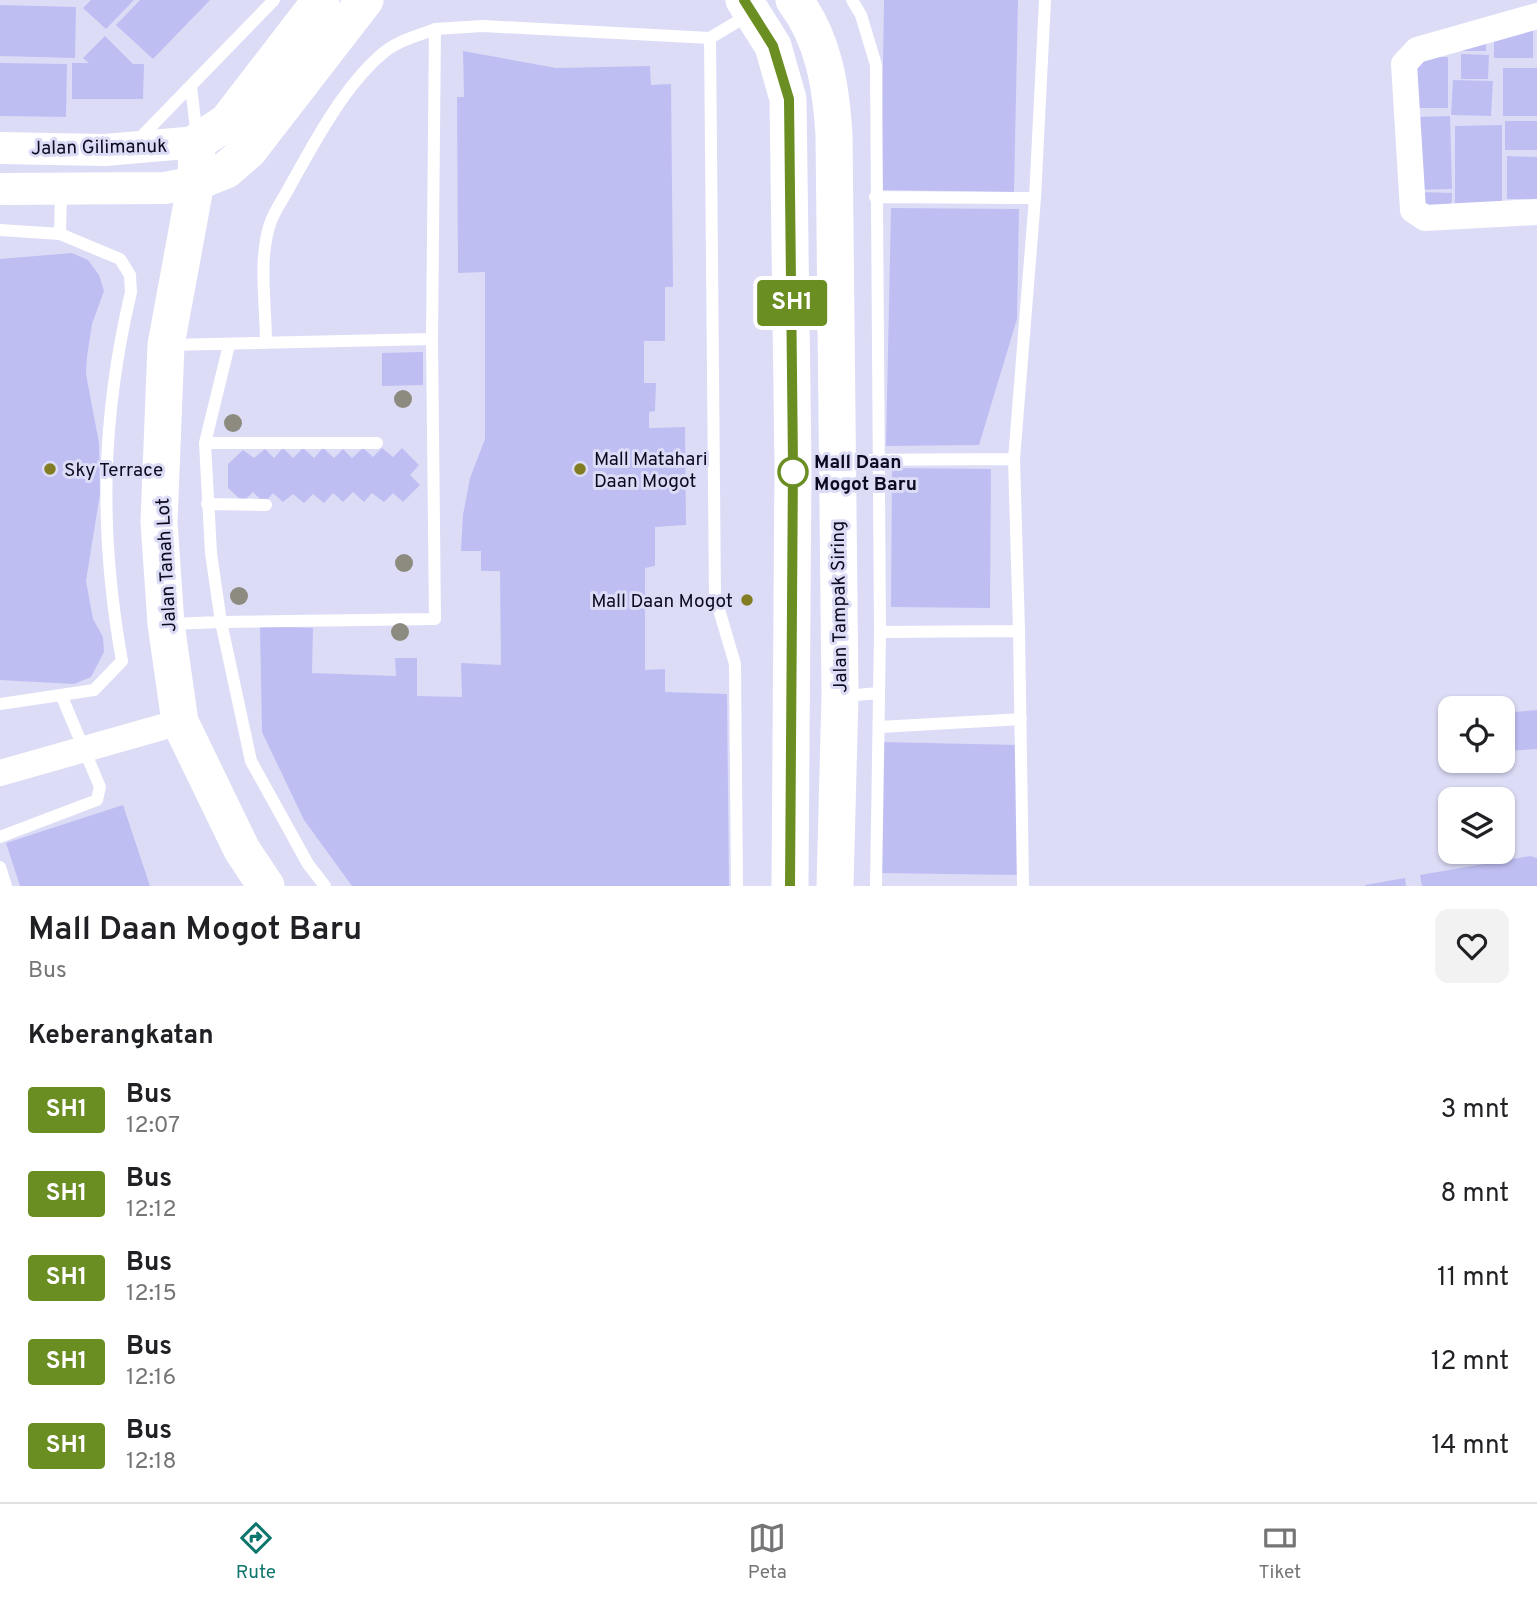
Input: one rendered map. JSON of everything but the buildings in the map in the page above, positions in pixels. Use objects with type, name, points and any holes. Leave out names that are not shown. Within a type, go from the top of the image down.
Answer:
[{"type":"main road","points":[[197,142],[227,122],[321,0]]},
{"type":"main road","points":[[196,182],[226,170],[250,150],[365,0]]},
{"type":"main road","name":"Jalan Tampak Siring","points":[[802,3],[821,52],[832,111],[840,696],[835,886]]},
{"type":"main road","points":[[749,6],[779,61],[789,99],[793,452],[790,886]]},
{"type":"main road","name":"Jalan Tanah Lot","points":[[197,142],[196,182],[166,345],[159,522],[166,624],[180,722],[242,850],[266,886]]},
{"type":"street","points":[[1537,16],[1417,50],[1404,64],[1413,210],[1425,218],[1537,212]]},
{"type":"street","name":"Jalan Gilimanuk","points":[[0,148],[130,148],[197,142]]},
{"type":"street","points":[[0,189],[164,188],[196,182]]},
{"type":"street","points":[[0,773],[180,722]]},
{"type":"lane","points":[[130,148],[274,0]]},
{"type":"lane","points":[[852,0],[861,15],[876,65],[880,632],[876,886]]},
{"type":"lane","points":[[1023,886],[1014,459],[1035,198],[1045,0]]},
{"type":"lane","points":[[266,343],[265,258],[270,225],[323,126],[383,52],[435,29],[483,26],[710,38],[749,6]]},
{"type":"lane","points":[[166,624],[435,619],[432,339],[435,29]]},
{"type":"lane","points":[[710,38],[715,596],[735,664],[737,886]]},
{"type":"lane","points":[[191,86],[197,142]]},
{"type":"lane","points":[[60,234],[61,190]]},
{"type":"lane","points":[[875,197],[1035,198]]},
{"type":"lane","points":[[0,230],[60,234],[120,258],[131,275],[131,292],[107,425],[105,527],[122,661],[94,690],[0,704]]},
{"type":"lane","points":[[166,345],[432,339]]},
{"type":"lane","points":[[229,345],[205,443],[207,504],[221,622],[251,761],[308,864],[325,886]]},
{"type":"lane","points":[[205,443],[377,443]]},
{"type":"lane","points":[[836,460],[1014,459]]},
{"type":"lane","points":[[207,504],[266,505]]},
{"type":"lane","points":[[880,632],[1019,631]]},
{"type":"lane","points":[[840,696],[879,693]]},
{"type":"lane","points":[[0,837],[97,800],[100,788],[62,696]]},
{"type":"lane","points":[[879,727],[1020,719]]},
{"type":"bus line","name":"SH1","points":[[744,0],[773,46],[784,75],[789,99],[793,465],[790,886]]},
{"type":"place","name":"Sky Terrace","points":[[50,469]]},
{"type":"place","name":"Mall Matahari Daan Mogot","points":[[580,469]]},
{"type":"place","name":"Mall Daan Mogot Baru","points":[[793,472]]},
{"type":"place","name":"Mall Daan Mogot","points":[[747,600]]}]
